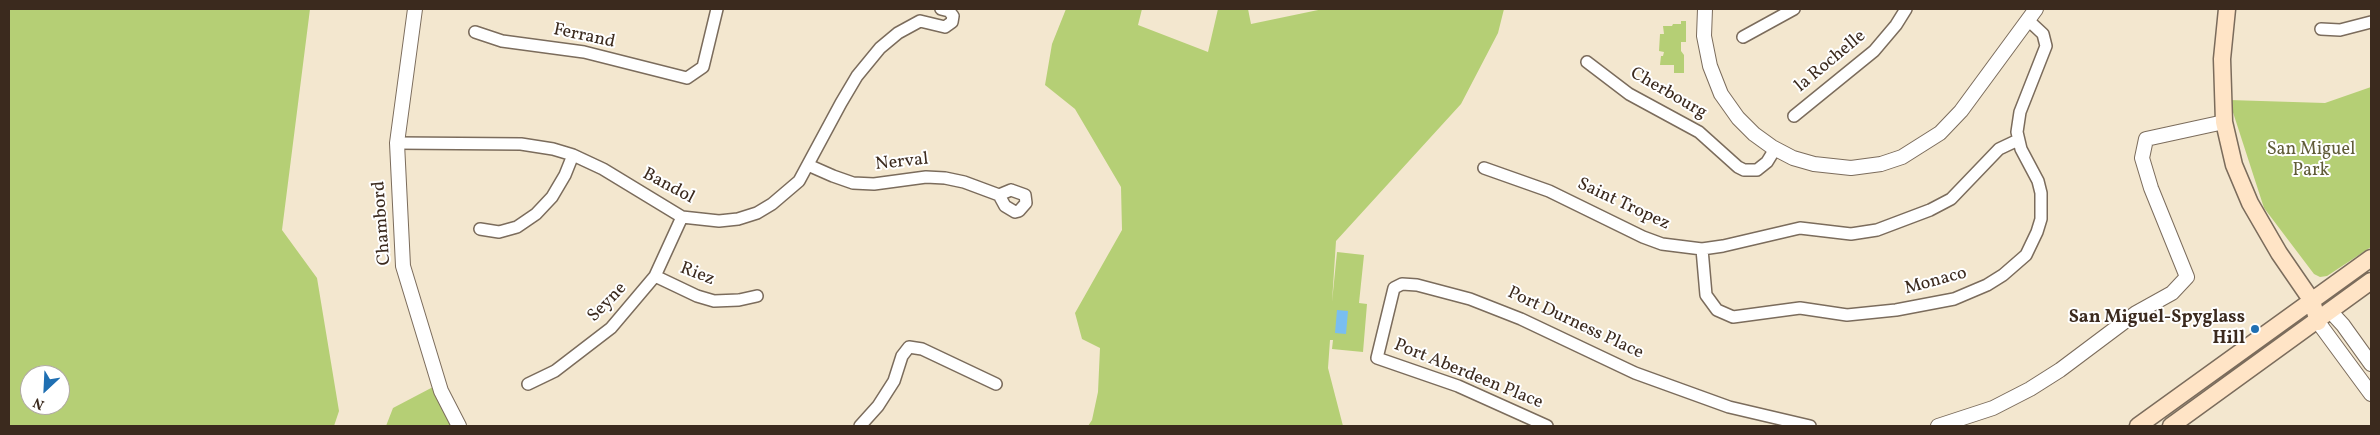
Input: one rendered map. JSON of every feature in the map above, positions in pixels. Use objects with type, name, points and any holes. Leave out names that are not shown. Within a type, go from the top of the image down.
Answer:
[{"type":"main road","points":[[2227,9],[2222,58],[2224,122],[2234,165],[2250,203],[2279,253],[2324,317]]},
{"type":"main road","points":[[2138,426],[2371,258]]},
{"type":"main road","points":[[2171,426],[2371,282]]},
{"type":"street","name":"Chambord","points":[[415,9],[397,143],[403,266],[441,391],[459,426]]},
{"type":"street","name":"Ferrand","points":[[475,32],[502,40],[584,52],[687,78],[704,67],[717,9]]},
{"type":"street","name":"Bandol","points":[[397,143],[522,144],[572,156],[603,169],[682,217],[719,221],[738,219],[757,213],[786,194],[799,181],[840,103],[880,48],[898,33],[920,21],[945,27],[952,22],[953,16],[949,11],[941,9],[930,14],[926,21]]},
{"type":"street","points":[[1705,9],[1706,51],[1721,94],[1738,118],[1754,134],[1775,149],[1814,164],[1851,168],[1881,164],[1916,150],[1951,122],[2036,9]]},
{"type":"street","points":[[1743,37],[1794,9]]},
{"type":"street","name":"la Rochelle","points":[[1794,116],[1874,50],[1896,25],[1906,9]]},
{"type":"street","name":"Monaco","points":[[1702,249],[1706,295],[1717,310],[1733,318],[1800,308],[1847,315],[1896,310],[1954,299],[1988,285],[2017,264],[2029,249],[2038,232],[2041,219],[2041,194],[2033,169],[2018,140],[2017,122],[2046,46],[2043,34],[2028,20]]},
{"type":"street","points":[[2321,29],[2340,30],[2371,22]]},
{"type":"street","name":"Cherbourg","points":[[1587,62],[1629,94],[1700,132],[1738,168],[1757,170],[1767,162],[1775,149]]},
{"type":"street","points":[[1938,426],[1993,408],[2030,389],[2136,313],[2172,294],[2187,277],[2151,188],[2142,158],[2146,139],[2224,122]]},
{"type":"street","name":"Saint Tropez","points":[[1484,168],[1548,191],[1643,237],[1662,244],[1702,249],[1724,246],[1800,228],[1851,234],[1878,230],[1930,210],[1951,199],[1999,148],[2018,140]]},
{"type":"street","points":[[480,229],[499,232],[517,227],[536,214],[552,197],[565,175],[572,156]]},
{"type":"street","name":"Nerval","points":[[808,165],[853,182],[874,184],[936,177],[964,182],[999,195]]},
{"type":"street","name":"Seyne","points":[[528,384],[555,371],[611,328],[655,276],[682,217]]},
{"type":"street","name":"Riez","points":[[655,276],[697,296],[714,301],[740,300],[757,296]]},
{"type":"street","name":"Port Durness Place","points":[[1377,358],[1394,288],[1402,284],[1417,284],[1496,308],[1589,353],[1682,390],[1737,409],[1810,426]]},
{"type":"street","points":[[2324,317],[2343,325],[2371,364]]},
{"type":"street","points":[[2324,317],[2371,394]]},
{"type":"street","points":[[860,426],[878,406],[894,380],[902,356],[909,346],[922,349],[996,384]]},
{"type":"street","name":"Port Aberdeen Place","points":[[1377,358],[1458,386],[1547,426]]},
{"type":"green space","points":[[9,9],[310,9],[282,230],[317,278],[339,411],[334,426],[9,426]]},
{"type":"green space","points":[[1066,9],[1142,9],[1138,25],[1208,52],[1218,9],[1248,9],[1251,24],[1323,9],[1504,9],[1498,33],[1461,104],[1336,241],[1332,302],[1337,252],[1364,255],[1359,303],[1367,304],[1363,352],[1332,349],[1333,340],[1330,340],[1328,368],[1343,426],[1088,426],[1092,420],[1098,392],[1100,348],[1082,339],[1075,313],[1122,230],[1121,187],[1075,109],[1045,85],[1052,44]]},
{"type":"green space","points":[[1681,21],[1686,21],[1686,42],[1681,42],[1681,51],[1684,55],[1684,73],[1674,73],[1674,65],[1660,65],[1661,56],[1663,56],[1664,52],[1659,51],[1660,34],[1664,34],[1663,26],[1681,24]]},
{"type":"green space","name":"San Miguel Park","points":[[2371,87],[2371,247],[2327,276],[2320,277],[2314,274],[2264,208],[2229,100],[2325,103]]},
{"type":"green space","points":[[433,387],[453,426],[386,426],[393,408]]},
{"type":"water","points":[[1337,310],[1348,311],[1346,334],[1335,333]]},
{"type":"place","name":"San Miguel-Spyglass Hill","points":[[2255,329]]}]
